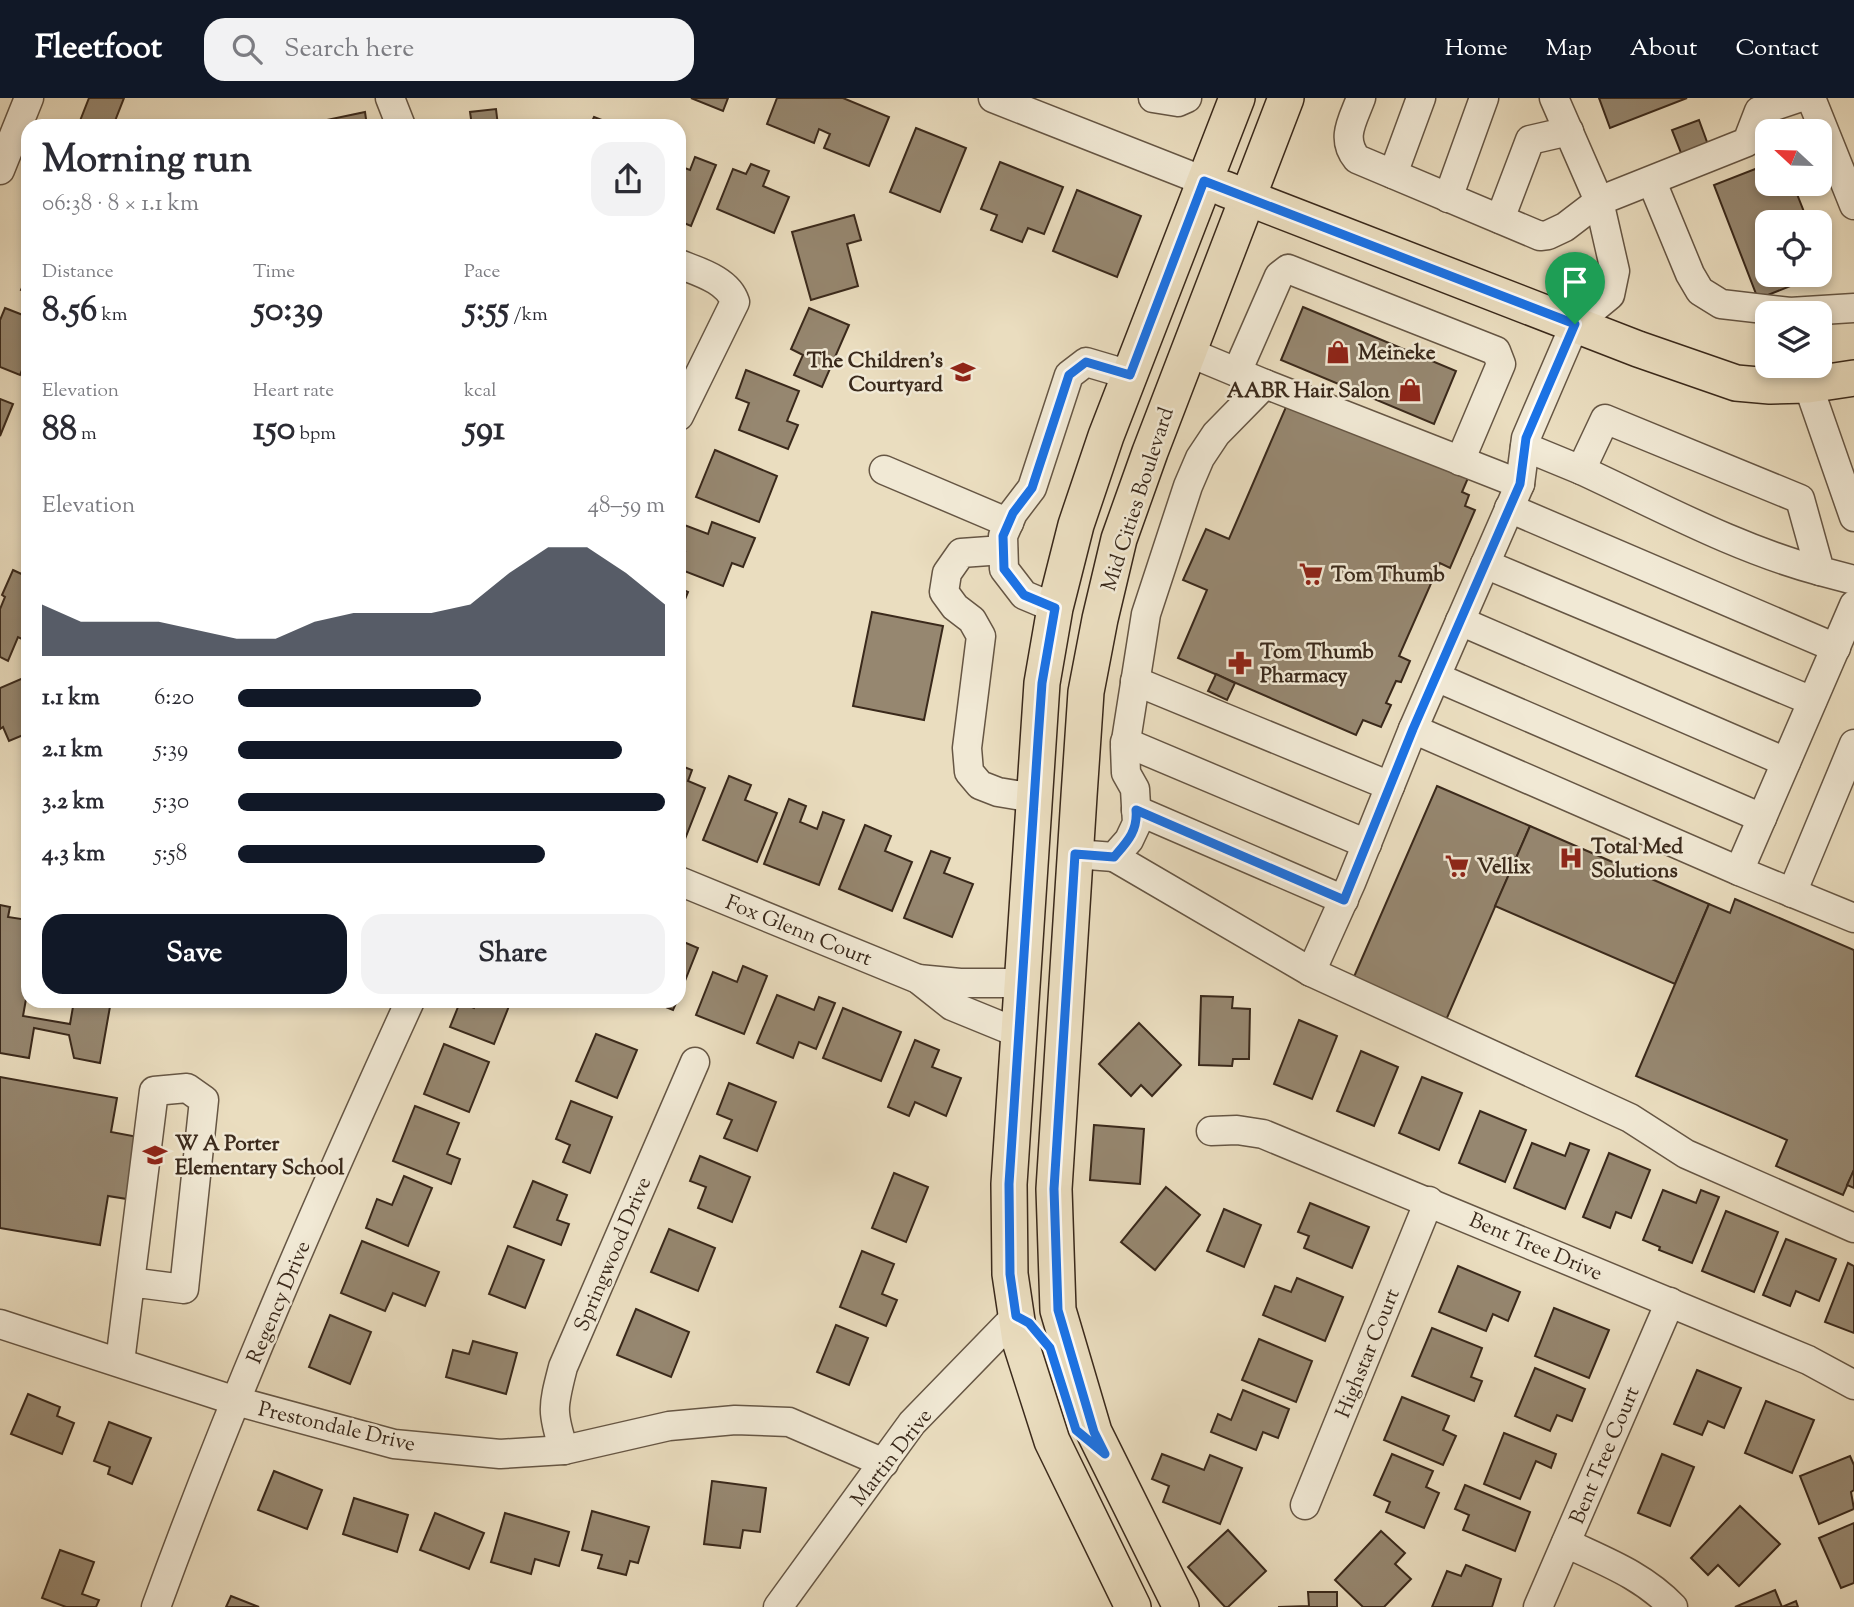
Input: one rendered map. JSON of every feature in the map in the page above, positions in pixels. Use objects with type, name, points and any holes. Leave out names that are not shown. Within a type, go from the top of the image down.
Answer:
[{"type":"main road","points":[[1133,1607],[1052,1441],[1020,1341],[1010,1274],[1009,1184],[1021,983],[1042,683],[1055,608],[1076,525],[1130,375],[1237,98]]},
{"type":"main road","name":"Mid Cities Boulevard","points":[[1181,1607],[1105,1454],[1088,1412],[1058,1310],[1054,1189],[1086,692],[1119,539],[1286,98]]},
{"type":"main road","points":[[1204,181],[1736,383],[1808,385],[1854,378]]},
{"type":"main road","points":[[1055,608],[1100,619]]},
{"type":"main road","points":[[1016,1316],[1029,1323],[1050,1348],[1076,1430],[1105,1454]]},
{"type":"street","points":[[0,170],[29,98]]},
{"type":"street","points":[[390,98],[398,119]]},
{"type":"street","points":[[993,98],[1023,104],[1204,181]]},
{"type":"street","points":[[1153,98],[1178,102],[1186,98]]},
{"type":"street","points":[[1361,98],[1349,129],[1349,150],[1357,159],[1540,236],[1565,228],[1599,201],[1747,142],[1756,104],[1798,98]]},
{"type":"street","points":[[1393,174],[1421,98]]},
{"type":"street","points":[[1448,198],[1484,98]]},
{"type":"street","points":[[1311,972],[1515,496],[1526,438],[1575,324],[1610,295],[1615,271],[1599,201],[1554,98]]},
{"type":"street","points":[[1811,98],[1854,205]]},
{"type":"street","points":[[1500,219],[1530,140],[1569,131]]},
{"type":"street","points":[[1652,182],[1700,292],[1721,304],[1790,312],[1854,308]]},
{"type":"street","points":[[686,267],[722,284],[731,292],[735,302],[686,402]]},
{"type":"street","points":[[1237,372],[1279,276],[1288,269],[1431,325],[1496,351],[1501,364],[1460,460]]},
{"type":"street","points":[[1188,352],[1460,460],[1515,496],[1836,648]]},
{"type":"street","points":[[1055,608],[1024,595],[1004,569],[1006,536],[1013,513],[1032,488],[1069,375],[1086,362],[1130,375]]},
{"type":"street","points":[[1114,857],[1129,840],[1137,823],[1135,789],[1126,773],[1125,742],[1146,614],[1196,467],[1216,435],[1265,384]]},
{"type":"street","points":[[1808,385],[1845,464],[1854,517]]},
{"type":"street","points":[[1581,470],[1605,419],[1800,499],[1820,571]]},
{"type":"street","points":[[1525,447],[1747,546],[1787,562],[1854,580]]},
{"type":"street","points":[[884,470],[1006,536]]},
{"type":"street","points":[[1006,536],[961,553],[947,573],[944,592],[955,607],[972,620],[981,636],[967,748],[969,772],[980,785],[998,792],[1034,798]]},
{"type":"street","points":[[1485,564],[1812,701]]},
{"type":"street","points":[[1739,871],[1854,605]]},
{"type":"street","points":[[1460,621],[1786,762]]},
{"type":"street","points":[[1436,677],[1762,818]]},
{"type":"street","points":[[1135,681],[1390,786]]},
{"type":"street","points":[[1413,729],[1792,893],[1852,911]]},
{"type":"street","points":[[1125,742],[1367,844]]},
{"type":"street","points":[[1792,893],[1854,744]]},
{"type":"street","points":[[1136,810],[1344,900]]},
{"type":"street","points":[[1075,854],[1114,857],[1311,972],[1630,1118],[1686,1154],[1854,1228]]},
{"type":"street","name":"Fox Glenn Court","points":[[686,884],[918,979],[952,1006],[1018,1033]]},
{"type":"street","name":"Fox Glenn Court","points":[[918,979],[960,983],[1021,983]]},
{"type":"street","name":"Regency Drive","points":[[156,1607],[201,1483],[362,1105],[407,1008]]},
{"type":"street","name":"Springwood Drive","points":[[564,1450],[553,1407],[563,1367],[695,1062]]},
{"type":"street","points":[[121,1362],[130,1282],[154,1091],[187,1088],[204,1100],[184,1289],[130,1282]]},
{"type":"street","name":"Bent Tree Drive","points":[[1211,1131],[1237,1130],[1263,1134],[1808,1360],[1854,1385]]},
{"type":"street","name":"Highstar Court","points":[[1305,1505],[1429,1201]]},
{"type":"street","name":"Bent Tree Court","points":[[1538,1607],[1670,1302]]},
{"type":"street","name":"Martin Drive","points":[[778,1607],[912,1423],[1016,1316]]},
{"type":"street","name":"Prestondale Drive","points":[[0,1324],[236,1401],[394,1444],[500,1454],[564,1450],[669,1426],[735,1420],[789,1422],[884,1463]]},
{"type":"street","points":[[1566,1543],[1636,1576],[1657,1590],[1673,1607]]},
{"type":"building","points":[[89,98],[124,98],[116,119],[81,119]]},
{"type":"building","points":[[691,98],[728,98],[723,111]]},
{"type":"building","points":[[777,98],[843,98],[889,117],[869,166],[824,148],[830,134],[819,129],[814,143],[767,124]]},
{"type":"building","points":[[1599,98],[1687,98],[1610,128]]},
{"type":"building","points":[[496,109],[497,119],[471,119],[470,112]]},
{"type":"building","points":[[365,112],[366,119],[332,119]]},
{"type":"building","points":[[1699,120],[1711,153],[1685,163],[1672,130]]},
{"type":"building","points":[[916,128],[966,148],[940,212],[890,192]]},
{"type":"building","points":[[695,157],[716,165],[691,226],[686,224],[686,169],[690,170]]},
{"type":"building","points":[[1000,162],[1063,187],[1044,234],[1028,228],[1022,242],[991,230],[997,215],[981,209]]},
{"type":"building","points":[[751,164],[769,171],[763,186],[789,197],[774,233],[717,209],[733,169],[746,174]]},
{"type":"building","points":[[1755,169],[1755,196],[1798,196],[1803,210],[1755,210],[1755,287],[1788,287],[1758,299],[1714,185]]},
{"type":"building","points":[[1077,190],[1141,216],[1117,277],[1053,251]]},
{"type":"building","points":[[854,215],[861,240],[847,244],[858,286],[811,300],[792,232]]},
{"type":"building","points":[[1303,307],[1456,371],[1434,424],[1281,360]]},
{"type":"building","points":[[5,308],[21,314],[20,375],[0,367],[0,320]]},
{"type":"building","points":[[809,308],[849,325],[822,387],[794,375],[803,355],[791,349]]},
{"type":"building","points":[[746,370],[799,391],[787,421],[798,425],[788,449],[739,430],[749,403],[736,398]]},
{"type":"building","points":[[0,399],[13,404],[0,436]]},
{"type":"building","name":"Tom Thumb","points":[[1289,400],[1468,478],[1462,492],[1469,495],[1465,506],[1475,510],[1450,568],[1440,563],[1399,656],[1410,661],[1401,682],[1396,681],[1386,703],[1391,705],[1381,727],[1363,720],[1356,735],[1178,658],[1207,590],[1183,580],[1206,529],[1229,539]]},
{"type":"building","points":[[715,450],[777,476],[759,522],[696,497]]},
{"type":"building","points":[[712,522],[755,538],[743,567],[732,563],[723,586],[686,572],[686,526],[708,534]]},
{"type":"building","points":[[13,570],[21,574],[21,638],[18,637],[8,661],[0,657],[0,609],[5,597],[2,595]]},
{"type":"building","points":[[872,612],[943,626],[924,720],[853,706]]},
{"type":"building","points":[[1216,674],[1235,683],[1227,700],[1208,691]]},
{"type":"building","points":[[21,679],[21,736],[9,741],[3,727],[0,729],[0,688]]},
{"type":"building","points":[[686,768],[692,770],[688,781],[705,788],[686,836]]},
{"type":"building","points":[[729,776],[751,785],[745,800],[777,813],[757,862],[703,840]]},
{"type":"building","name":"Vellix","points":[[1437,786],[1530,826],[1446,1020],[1353,979]]},
{"type":"building","points":[[789,799],[806,806],[800,822],[817,829],[823,812],[844,820],[819,885],[764,864]]},
{"type":"building","points":[[865,825],[891,836],[885,851],[912,862],[892,911],[839,889]]},
{"type":"building","points":[[1530,826],[1709,904],[1675,984],[1495,906]]},
{"type":"building","points":[[931,851],[950,858],[944,873],[973,884],[952,937],[904,918]]},
{"type":"building","points":[[1735,899],[1854,950],[1854,1170],[1843,1195],[1776,1166],[1787,1140],[1636,1076],[1709,904],[1730,913]]},
{"type":"building","points":[[0,905],[10,907],[8,917],[21,919],[23,1016],[70,1024],[73,1008],[110,1008],[100,1063],[74,1058],[69,1035],[34,1028],[29,1058],[0,1053]]},
{"type":"building","points":[[686,943],[698,948],[686,978]]},
{"type":"building","points":[[743,966],[767,976],[744,1034],[696,1015],[713,972],[737,982]]},
{"type":"building","points":[[777,995],[814,1010],[819,997],[835,1003],[816,1049],[799,1042],[793,1058],[757,1043]]},
{"type":"building","points":[[1201,996],[1233,997],[1232,1008],[1250,1009],[1249,1059],[1233,1059],[1232,1066],[1199,1065]]},
{"type":"building","points":[[458,1008],[508,1008],[494,1044],[450,1027]]},
{"type":"building","points":[[843,1008],[901,1032],[881,1081],[823,1058]]},
{"type":"building","points":[[1299,1020],[1337,1036],[1312,1099],[1274,1084]]},
{"type":"building","points":[[1139,1023],[1181,1065],[1152,1096],[1141,1085],[1131,1096],[1099,1064]]},
{"type":"building","points":[[596,1034],[637,1050],[617,1098],[576,1081]]},
{"type":"building","points":[[915,1040],[939,1050],[932,1067],[961,1078],[946,1116],[915,1102],[909,1116],[888,1107]]},
{"type":"building","points":[[444,1044],[489,1062],[469,1112],[424,1094]]},
{"type":"building","points":[[1361,1051],[1398,1067],[1374,1126],[1337,1111]]},
{"type":"building","points":[[0,1077],[117,1098],[111,1132],[138,1137],[127,1199],[108,1196],[100,1245],[0,1228]]},
{"type":"building","points":[[1422,1077],[1462,1093],[1439,1150],[1399,1133]]},
{"type":"building","points":[[729,1083],[776,1102],[757,1151],[724,1138],[732,1120],[717,1114]]},
{"type":"building","points":[[571,1101],[612,1117],[590,1173],[563,1162],[570,1145],[556,1139]]},
{"type":"building","points":[[415,1106],[459,1123],[447,1154],[460,1159],[451,1184],[393,1161]]},
{"type":"building","points":[[1480,1111],[1526,1130],[1505,1182],[1459,1163]]},
{"type":"building","points":[[1094,1125],[1144,1129],[1140,1184],[1090,1180]]},
{"type":"building","points":[[1532,1143],[1565,1156],[1570,1143],[1589,1150],[1565,1209],[1514,1188]]},
{"type":"building","points":[[1609,1153],[1650,1170],[1631,1218],[1616,1212],[1610,1228],[1583,1217]]},
{"type":"building","points":[[700,1156],[750,1177],[732,1222],[698,1208],[706,1187],[690,1181]]},
{"type":"building","points":[[1854,1170],[1854,1188],[1847,1185]]},
{"type":"building","points":[[894,1173],[928,1187],[906,1242],[872,1228]]},
{"type":"building","points":[[404,1176],[432,1188],[408,1246],[366,1228],[377,1199],[392,1205]]},
{"type":"building","points":[[533,1181],[567,1195],[557,1220],[569,1224],[561,1245],[514,1227]]},
{"type":"building","points":[[1166,1187],[1200,1215],[1155,1270],[1121,1242]]},
{"type":"building","points":[[1663,1190],[1696,1203],[1701,1190],[1719,1197],[1692,1263],[1659,1250],[1660,1247],[1643,1240]]},
{"type":"building","points":[[1310,1203],[1369,1227],[1352,1268],[1304,1248],[1309,1236],[1298,1232]]},
{"type":"building","points":[[1224,1209],[1261,1225],[1244,1267],[1207,1251]]},
{"type":"building","points":[[1726,1211],[1778,1232],[1754,1292],[1702,1271]]},
{"type":"building","points":[[669,1229],[715,1248],[698,1291],[651,1272]]},
{"type":"building","points":[[1786,1239],[1836,1259],[1819,1301],[1796,1291],[1790,1306],[1763,1295]]},
{"type":"building","points":[[362,1241],[439,1272],[425,1306],[393,1293],[385,1311],[341,1293]]},
{"type":"building","points":[[508,1246],[544,1260],[525,1308],[489,1294]]},
{"type":"building","points":[[862,1251],[894,1264],[882,1294],[897,1300],[886,1326],[840,1307]]},
{"type":"building","points":[[1848,1263],[1854,1266],[1854,1333],[1825,1322]]},
{"type":"building","points":[[1458,1266],[1520,1292],[1508,1321],[1493,1314],[1486,1331],[1439,1312]]},
{"type":"building","points":[[1297,1278],[1343,1297],[1325,1341],[1263,1315],[1275,1286],[1291,1292]]},
{"type":"building","points":[[1554,1308],[1609,1330],[1589,1378],[1535,1356]]},
{"type":"building","points":[[636,1309],[689,1332],[671,1377],[617,1355]]},
{"type":"building","points":[[330,1315],[371,1332],[350,1384],[309,1367]]},
{"type":"building","points":[[836,1325],[868,1338],[849,1385],[817,1372]]},
{"type":"building","points":[[1432,1328],[1482,1348],[1471,1377],[1482,1381],[1474,1401],[1412,1376]]},
{"type":"building","points":[[1259,1339],[1312,1361],[1296,1402],[1242,1380]]},
{"type":"building","points":[[473,1341],[517,1353],[506,1394],[446,1377],[453,1350],[469,1354]]},
{"type":"building","points":[[1535,1368],[1585,1389],[1572,1421],[1557,1415],[1550,1431],[1515,1416]]},
{"type":"building","points":[[1697,1370],[1741,1388],[1724,1428],[1708,1421],[1702,1435],[1674,1424]]},
{"type":"building","points":[[1243,1390],[1289,1409],[1278,1438],[1263,1432],[1256,1450],[1211,1432],[1218,1414],[1231,1420]]},
{"type":"building","points":[[28,1394],[60,1407],[57,1416],[74,1423],[62,1454],[11,1434]]},
{"type":"building","points":[[1402,1397],[1449,1416],[1443,1430],[1456,1436],[1443,1465],[1384,1440]]},
{"type":"building","points":[[1766,1401],[1814,1420],[1792,1473],[1745,1453]]},
{"type":"building","points":[[109,1422],[151,1438],[132,1484],[108,1474],[110,1467],[94,1461]]},
{"type":"building","points":[[1504,1433],[1556,1454],[1551,1468],[1536,1461],[1520,1499],[1484,1484]]},
{"type":"building","points":[[1162,1454],[1204,1470],[1210,1455],[1242,1468],[1220,1524],[1163,1502],[1169,1486],[1152,1479]]},
{"type":"building","points":[[1392,1454],[1433,1471],[1426,1487],[1439,1493],[1424,1528],[1386,1512],[1390,1502],[1374,1495]]},
{"type":"building","points":[[1662,1454],[1694,1467],[1670,1526],[1638,1513]]},
{"type":"building","points":[[1850,1456],[1854,1465],[1854,1490],[1851,1492],[1854,1509],[1819,1524],[1800,1476]]},
{"type":"building","points":[[274,1471],[322,1490],[307,1529],[258,1510]]},
{"type":"building","points":[[712,1481],[766,1488],[760,1532],[743,1530],[740,1548],[704,1544]]},
{"type":"building","points":[[1465,1485],[1530,1512],[1515,1551],[1463,1530],[1469,1515],[1455,1509]]},
{"type":"building","points":[[354,1498],[408,1515],[397,1552],[343,1534]]},
{"type":"building","points":[[1740,1506],[1780,1544],[1739,1586],[1718,1565],[1708,1575],[1691,1558]]},
{"type":"building","points":[[592,1511],[649,1527],[638,1563],[630,1561],[626,1575],[598,1568],[602,1555],[582,1550]]},
{"type":"building","points":[[435,1513],[484,1533],[469,1569],[420,1550]]},
{"type":"building","points":[[505,1513],[569,1532],[559,1566],[535,1559],[531,1574],[491,1562]]},
{"type":"building","points":[[1854,1523],[1854,1583],[1841,1588],[1819,1538]]},
{"type":"building","points":[[1228,1530],[1266,1571],[1225,1607],[1188,1567]]},
{"type":"building","points":[[1381,1531],[1405,1553],[1395,1564],[1411,1579],[1384,1607],[1363,1607],[1335,1580]]},
{"type":"building","points":[[60,1550],[94,1562],[82,1594],[99,1600],[96,1607],[66,1607],[42,1598]]},
{"type":"building","points":[[1466,1565],[1501,1579],[1492,1607],[1432,1607],[1447,1571],[1461,1576]]},
{"type":"building","points":[[1775,1590],[1782,1607],[1735,1607]]},
{"type":"building","points":[[1308,1592],[1337,1592],[1337,1607],[1278,1607],[1309,1606]]},
{"type":"building","points":[[231,1596],[259,1607],[226,1607]]},
{"type":"building","points":[[1796,1601],[1798,1607],[1782,1607]]},
{"type":"place","name":"Meineke","points":[[1338,352]]},
{"type":"place","name":"The Children's Courtyard","points":[[963,372]]},
{"type":"place","name":"AABR Hair Salon","points":[[1410,390]]},
{"type":"place","name":"Tom Thumb","points":[[1311,574]]},
{"type":"place","name":"Tom Thumb Pharmacy","points":[[1240,663]]},
{"type":"place","name":"Total Med Solutions","points":[[1571,858]]},
{"type":"place","name":"Vellix","points":[[1457,866]]},
{"type":"place","name":"W A Porter Elementary School","points":[[155,1155]]},
{"type":"route","points":[[1204,181],[1575,324],[1526,438],[1520,484],[1413,729],[1344,900],[1136,810],[1137,823],[1129,840],[1114,857],[1075,854],[1054,1189],[1058,1310],[1094,1432],[1105,1454],[1076,1430],[1050,1348],[1029,1323],[1016,1316],[1010,1274],[1009,1184],[1019,1020],[1042,683],[1055,608],[1024,595],[1004,569],[1003,536],[1013,513],[1032,488],[1069,375],[1086,362],[1130,375],[1204,181]]}]
